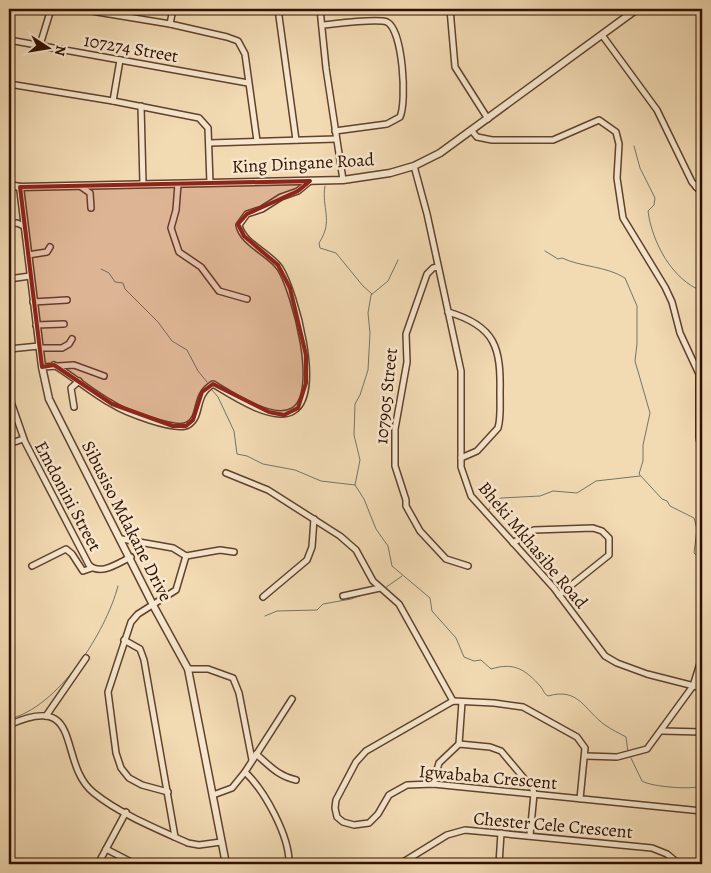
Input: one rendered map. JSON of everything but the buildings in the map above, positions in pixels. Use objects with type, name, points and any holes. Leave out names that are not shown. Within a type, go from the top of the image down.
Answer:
[{"type":"street","points":[[40,45],[51,9]]},
{"type":"street","points":[[79,9],[170,24],[238,41],[245,54],[257,141]]},
{"type":"street","points":[[170,24],[173,9]]},
{"type":"street","points":[[278,9],[296,140]]},
{"type":"street","points":[[320,9],[343,180]]},
{"type":"street","points":[[450,9],[456,70],[488,119]]},
{"type":"street","name":"King Dingane Road","points":[[9,185],[20,188],[343,180],[376,176],[414,166],[440,153],[472,131],[637,9]]},
{"type":"street","points":[[322,25],[383,21],[393,29],[398,41],[404,102],[400,117],[387,124],[335,131]]},
{"type":"street","points":[[602,35],[657,110],[692,182],[702,193]]},
{"type":"street","name":"107274 Street","points":[[9,40],[248,83]]},
{"type":"street","points":[[113,101],[120,60]]},
{"type":"street","points":[[9,84],[141,106],[199,118],[208,128],[210,183]]},
{"type":"street","points":[[141,106],[143,184]]},
{"type":"street","points":[[472,131],[484,140],[553,140],[599,120],[612,128],[619,138],[617,178],[623,218],[672,302],[683,341],[699,374],[699,438],[702,453]]},
{"type":"street","points":[[210,143],[336,139]]},
{"type":"street","name":"Bheki Mkhasibe Road","points":[[414,166],[427,214],[461,371],[462,475],[471,496],[559,595],[600,650],[610,659],[646,674],[702,688]]},
{"type":"street","points":[[54,366],[120,409],[178,427],[186,426],[193,420],[202,392],[213,384],[238,399],[269,412],[287,414],[298,408],[306,382],[306,355],[301,324],[290,288],[278,265],[244,236],[239,224],[247,214],[262,209],[281,197],[298,191],[310,181]]},
{"type":"street","points":[[696,187],[702,181]]},
{"type":"street","points":[[178,184],[176,210],[171,228],[179,252],[201,267],[222,293],[247,299]]},
{"type":"street","points":[[79,186],[90,193],[91,208]]},
{"type":"street","name":"Sibusiso Mdakane Drive","points":[[20,188],[39,347],[49,399],[188,669],[226,864]]},
{"type":"street","points":[[9,224],[17,223],[24,226]]},
{"type":"street","points":[[28,255],[47,252],[50,246]]},
{"type":"street","name":"107905 Street","points":[[438,268],[433,268],[427,274],[407,330],[407,362],[395,429],[394,457],[406,506],[416,526],[442,556],[468,566]]},
{"type":"street","points":[[9,279],[30,276]]},
{"type":"street","points":[[34,302],[66,300]]},
{"type":"street","points":[[448,312],[473,322],[490,334],[496,346],[500,366],[498,428],[477,451],[462,458]]},
{"type":"street","points":[[36,325],[64,324]]},
{"type":"street","points":[[9,349],[62,348],[69,344],[72,339]]},
{"type":"street","points":[[42,367],[74,365],[104,376]]},
{"type":"street","points":[[74,407],[71,388],[79,381]]},
{"type":"street","name":"Emdonini Street","points":[[9,396],[23,439],[92,568],[106,569],[130,557]]},
{"type":"street","points":[[9,444],[23,439]]},
{"type":"street","points":[[226,473],[268,490],[340,536],[356,550],[368,573],[380,588],[400,604],[453,701],[494,703],[523,707],[577,737],[585,748],[586,756],[608,758],[640,753],[647,749],[693,686],[702,657]]},
{"type":"street","points":[[263,597],[307,560],[312,547],[314,519]]},
{"type":"street","points":[[513,543],[534,530],[594,528],[606,535],[611,542],[609,555],[559,595]]},
{"type":"street","points":[[122,539],[173,548],[185,553],[186,556]]},
{"type":"street","points":[[32,566],[66,549],[70,550],[83,571],[92,568]]},
{"type":"street","points":[[186,556],[220,550],[234,552]]},
{"type":"street","points":[[168,792],[142,785],[129,778],[118,759],[108,696],[111,680],[124,640],[134,618],[176,590],[186,556]]},
{"type":"street","points":[[344,596],[380,588]]},
{"type":"street","points":[[124,640],[140,649],[144,660],[175,837]]},
{"type":"street","points":[[46,716],[86,658]]},
{"type":"street","points":[[188,669],[208,669],[233,678],[239,693],[252,760]]},
{"type":"street","points":[[213,795],[232,788],[245,772],[292,698]]},
{"type":"street","name":"Igwababa Crescent","points":[[453,701],[366,751],[358,758],[336,800],[336,813],[340,820],[348,824],[366,824],[374,819],[385,799],[394,791],[407,785],[433,784],[702,812]]},
{"type":"street","points":[[433,784],[439,763],[460,744],[462,702]]},
{"type":"street","points":[[9,725],[34,715],[46,716],[64,729],[75,766],[87,786],[94,793],[175,837],[199,845],[221,842]]},
{"type":"street","points":[[662,731],[702,732]]},
{"type":"street","points":[[460,744],[490,747],[501,751],[531,784],[534,794],[530,835]]},
{"type":"street","points":[[256,754],[273,771],[286,778],[296,780]]},
{"type":"street","name":"Igwababa Crescent","points":[[580,799],[586,756]]},
{"type":"street","points":[[245,772],[262,791],[277,821],[288,848],[289,864]]},
{"type":"street","points":[[98,864],[126,812]]},
{"type":"street","name":"Chester Cele Crescent","points":[[400,864],[458,831],[530,835],[652,848],[667,854],[676,863]]},
{"type":"street","points":[[499,864],[501,833]]},
{"type":"street","points":[[106,849],[135,864]]},
{"type":"highlighted area","points":[[310,181],[298,191],[247,214],[238,224],[244,236],[278,265],[290,288],[306,355],[306,383],[298,408],[284,415],[269,412],[213,384],[202,392],[193,420],[186,426],[173,426],[112,404],[54,365],[42,367],[20,187]]},
{"type":"waterway","points":[[634,146],[640,168],[655,198],[654,205],[648,211],[650,223],[659,247],[681,278],[691,286],[702,291]]},
{"type":"waterway","points":[[325,186],[326,227],[319,243],[320,248],[336,253],[372,294]]},
{"type":"waterway","points":[[545,251],[558,259],[562,258],[602,269],[625,278],[637,306],[635,361],[650,413],[643,445],[643,461],[639,474],[670,506],[694,518],[697,529],[694,553],[702,561]]},
{"type":"waterway","points":[[398,260],[388,281],[371,295],[368,313],[370,333],[368,370],[355,404],[354,435],[360,460],[355,485],[364,499],[376,529],[388,546],[392,566],[430,598],[432,611],[456,638],[464,657],[474,661],[481,660],[491,669],[506,666],[519,669],[530,676],[548,696],[558,694],[574,697],[605,725],[626,737],[628,752]]},
{"type":"waterway","points":[[101,269],[109,273],[115,282],[123,283],[125,289],[158,322],[172,341],[187,350],[198,371],[207,382]]},
{"type":"waterway","points":[[212,390],[218,397],[234,431],[237,454],[247,456],[263,464],[295,470],[321,481],[355,485]]},
{"type":"waterway","points":[[488,511],[494,502],[501,498],[540,496],[553,491],[577,493],[596,481],[640,476]]},
{"type":"waterway","points":[[385,588],[402,576]]},
{"type":"waterway","points":[[9,719],[27,712],[45,700],[77,666],[103,625],[118,586]]},
{"type":"waterway","points":[[265,616],[277,611],[317,610],[323,604],[351,599],[365,594]]},
{"type":"waterway","points":[[631,758],[642,781],[647,783],[681,788],[702,786]]}]
